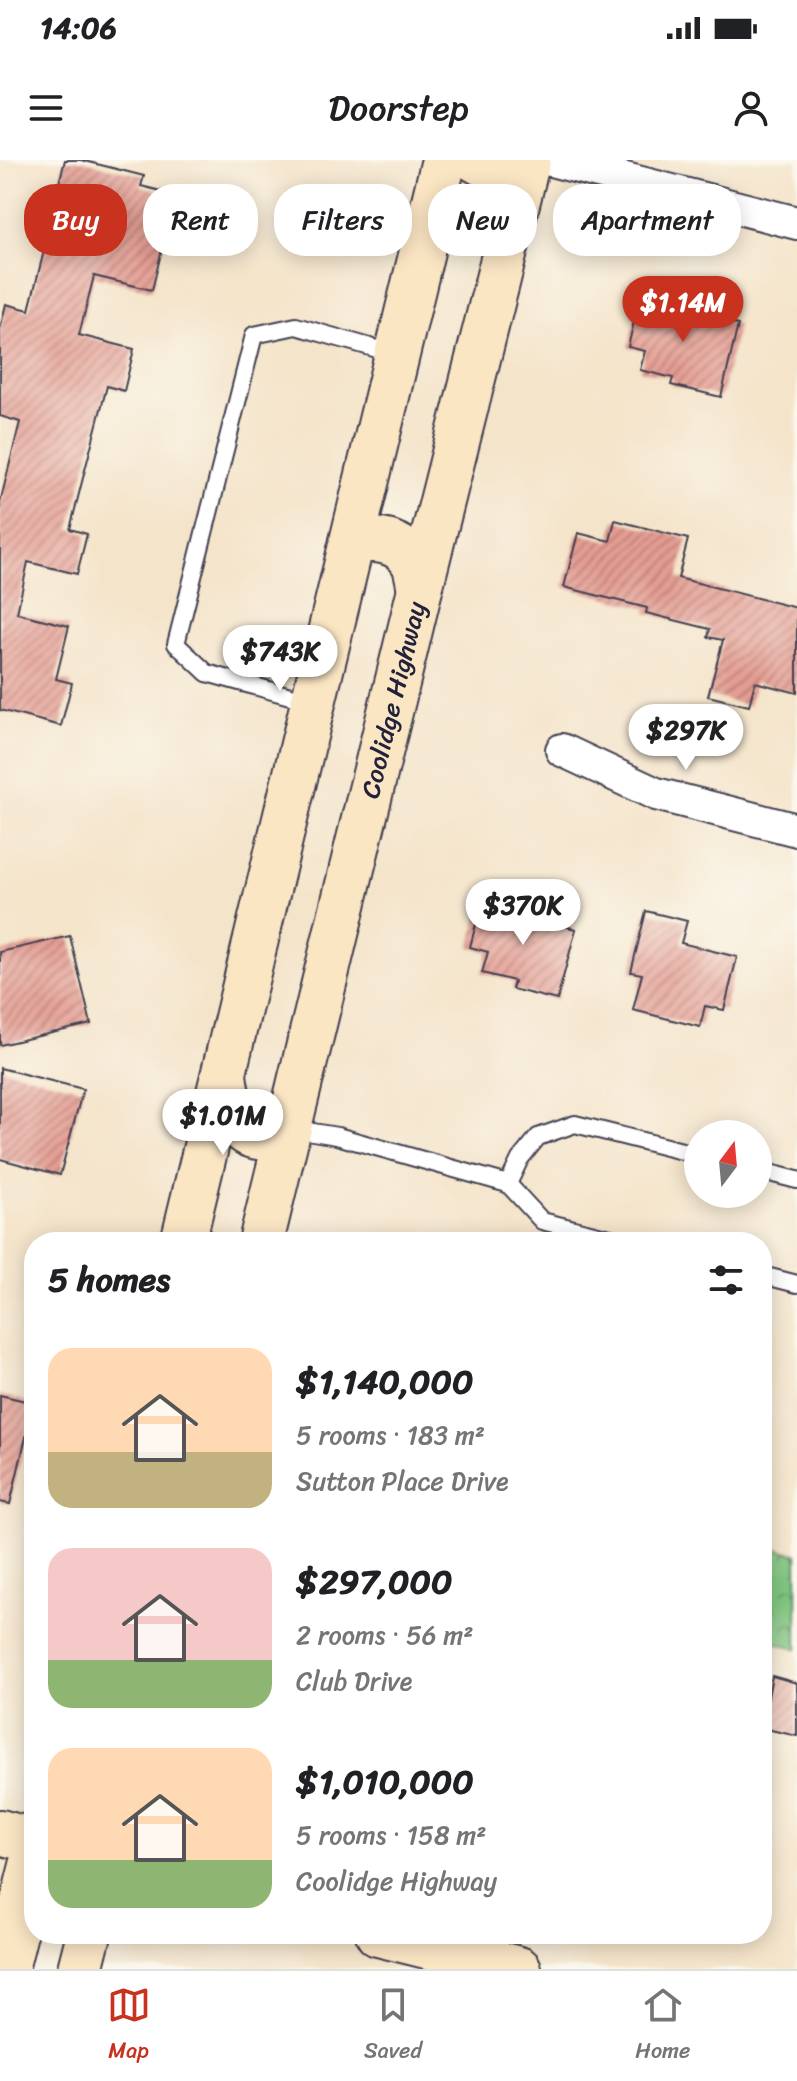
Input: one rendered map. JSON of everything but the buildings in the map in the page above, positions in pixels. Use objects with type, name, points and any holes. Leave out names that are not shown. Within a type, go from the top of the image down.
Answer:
[{"type":"main road","points":[[185,1232],[444,160]]},
{"type":"main road","points":[[476,160],[497,168],[512,167],[525,160]]},
{"type":"main road","name":"Coolidge Highway","points":[[263,1232],[525,160]]},
{"type":"main road","points":[[352,542],[368,538],[386,540],[403,551],[414,564],[420,589]]},
{"type":"main road","points":[[224,1075],[228,1106],[234,1122],[245,1131],[262,1137],[275,1136],[289,1128]]},
{"type":"main road","points":[[0,1832],[24,1838]]},
{"type":"main road","points":[[6,1969],[24,1898]]},
{"type":"main road","points":[[80,1969],[86,1944]]},
{"type":"main road","points":[[438,1944],[505,1955]]},
{"type":"street","points":[[551,160],[797,223]]},
{"type":"street","points":[[562,750],[656,794],[797,830]]},
{"type":"lane","points":[[313,703],[207,673],[176,644],[254,335],[296,326],[397,355]]},
{"type":"lane","points":[[508,1184],[520,1159],[538,1137],[575,1124],[684,1151]]},
{"type":"lane","points":[[289,1128],[337,1136],[508,1184],[542,1221],[586,1232]]},
{"type":"lane","points":[[772,1174],[797,1180]]},
{"type":"lane","points":[[772,1278],[797,1284]]},
{"type":"green space","points":[[772,1548],[797,1554],[797,1649],[772,1643]]}]
